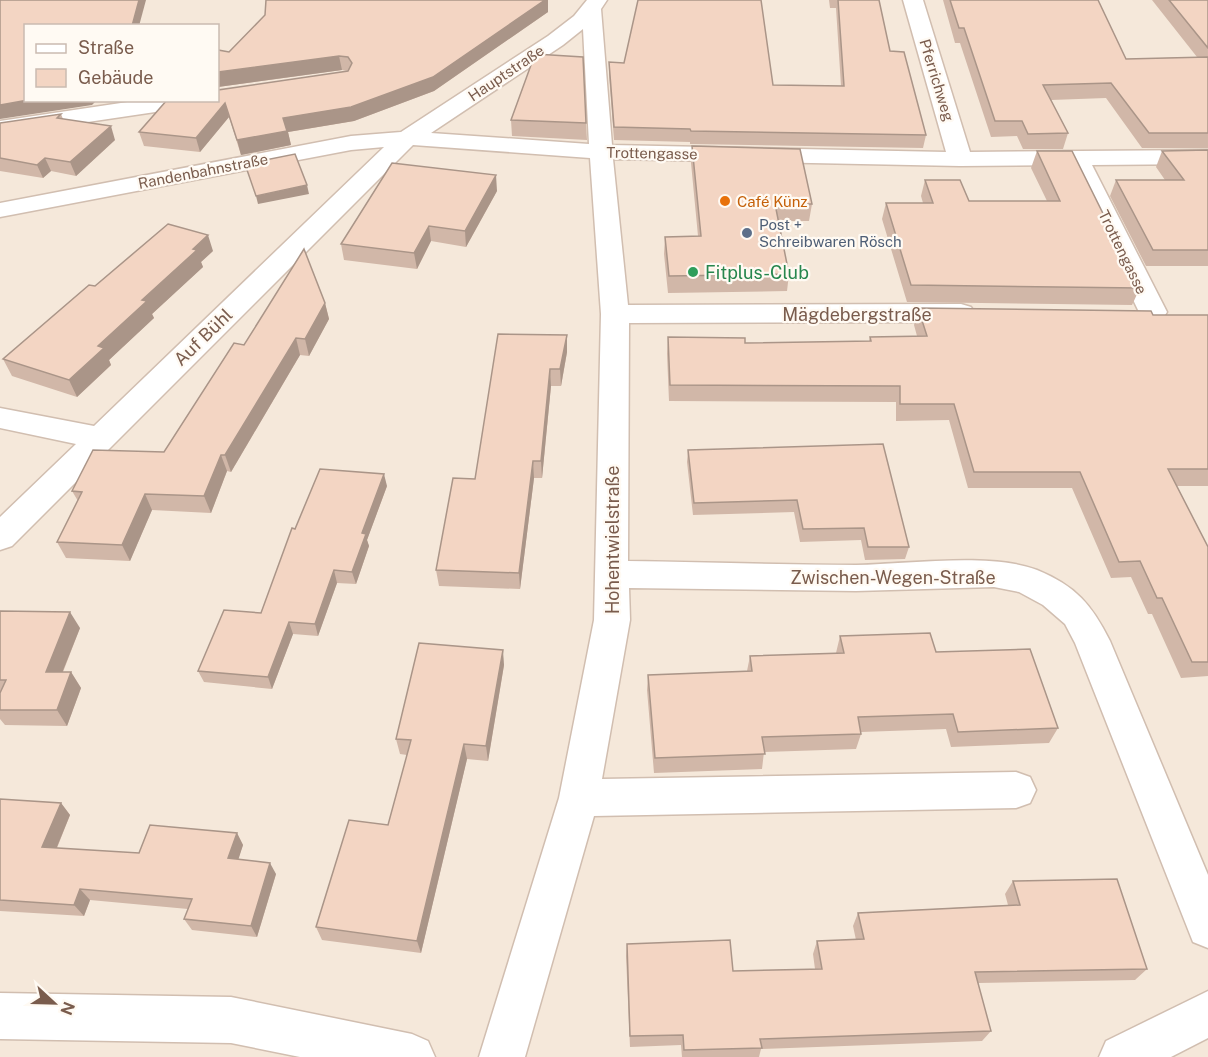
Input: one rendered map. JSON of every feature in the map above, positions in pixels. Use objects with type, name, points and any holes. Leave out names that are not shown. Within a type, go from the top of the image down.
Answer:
[{"type":"street","name":"Pferrichweg","points":[[913,0],[960,159]]},
{"type":"street","name":"Hauptstraße","points":[[407,138],[438,120],[552,42],[595,5]]},
{"type":"street","name":"Hohentwielstraße","points":[[502,1057],[579,798],[612,620],[610,574],[615,314],[601,152],[595,5]]},
{"type":"street","points":[[0,128],[176,102]]},
{"type":"street","name":"Trottengasse","points":[[407,138],[601,152],[960,159],[1208,157]]},
{"type":"street","name":"Randenbahnstraße","points":[[0,210],[351,143],[407,138]]},
{"type":"street","name":"Auf Bühl","points":[[0,537],[407,138]]},
{"type":"street","name":"Trottengasse","points":[[1077,159],[1164,315],[1122,316]]},
{"type":"street","name":"Mägdebergstraße","points":[[615,314],[992,314]]},
{"type":"street","points":[[0,418],[100,438]]},
{"type":"street","name":"Zwischen-Wegen-Straße","points":[[610,574],[856,578],[994,574],[1026,580],[1055,595],[1077,614],[1092,640],[1208,927]]},
{"type":"street","points":[[579,798],[1016,790]]},
{"type":"street","points":[[1122,1057],[1208,1014]]},
{"type":"street","points":[[0,1016],[231,1020],[412,1057]]},
{"type":"shaded area","points":[[0,0],[1208,0],[1208,1057],[0,1057]]},
{"type":"building","points":[[0,0],[139,0],[133,24],[24,24],[24,101],[0,105]]},
{"type":"building","points":[[266,0],[545,0],[433,77],[351,107],[283,118],[287,131],[237,140],[225,103],[196,138],[139,132],[165,102],[219,102],[219,90],[348,71],[352,63],[348,57],[339,56],[219,72],[219,50],[229,52],[265,15]]},
{"type":"building","points":[[638,0],[761,0],[773,85],[844,86],[838,0],[879,0],[890,51],[904,52],[926,135],[691,131],[690,129],[614,127],[609,62],[624,63]]},
{"type":"building","points":[[950,0],[1098,0],[1126,59],[1208,57],[1208,133],[1149,133],[1111,83],[1043,85],[1068,133],[1028,134],[1022,121],[995,121],[964,28],[959,28]]},
{"type":"building","points":[[1169,0],[1208,0],[1208,48]]},
{"type":"building","points":[[535,54],[583,57],[586,123],[511,120]]},
{"type":"building","points":[[61,114],[57,118],[111,126],[70,162],[45,158],[37,165],[0,158],[0,123]]},
{"type":"building","points":[[692,146],[800,149],[812,204],[775,204],[789,274],[669,276],[665,237],[701,236]]},
{"type":"building","points":[[1208,150],[1208,250],[1153,250],[1116,180],[1184,180],[1162,151]]},
{"type":"building","points":[[1037,151],[1072,151],[1140,288],[911,285],[886,203],[933,203],[925,180],[960,180],[969,201],[1060,201]]},
{"type":"building","points":[[295,154],[307,185],[256,196],[245,164]]},
{"type":"building","points":[[392,163],[496,175],[465,231],[429,226],[414,253],[341,244]]},
{"type":"building","points":[[168,224],[208,235],[193,249],[197,250],[142,300],[147,301],[98,346],[104,348],[69,380],[3,359],[89,285],[95,286]]},
{"type":"building","points":[[304,249],[325,303],[305,339],[296,338],[225,455],[221,455],[204,496],[145,494],[122,545],[57,542],[82,492],[72,491],[93,450],[164,452],[234,343],[244,345]]},
{"type":"building","points":[[918,308],[1151,311],[1153,315],[1208,315],[1208,469],[1168,469],[1208,547],[1208,662],[1192,662],[1162,598],[1157,598],[1140,561],[1119,562],[1080,472],[974,472],[954,404],[900,404],[900,386],[670,385],[668,337],[745,338],[745,343],[871,341],[870,337],[927,336]]},
{"type":"building","points":[[498,334],[567,335],[560,369],[550,369],[541,461],[533,461],[519,573],[436,570],[453,478],[475,479]]},
{"type":"building","points":[[883,444],[909,547],[868,547],[864,528],[803,529],[797,500],[694,503],[688,450]]},
{"type":"building","points":[[320,469],[384,474],[362,533],[366,534],[352,572],[334,570],[315,624],[289,622],[268,677],[198,671],[224,610],[261,613],[292,528],[295,529]]},
{"type":"building","points":[[0,611],[70,612],[46,672],[71,672],[57,710],[0,710],[0,693],[6,680],[0,680]]},
{"type":"building","points":[[930,633],[936,652],[1030,649],[1058,728],[958,732],[953,714],[858,717],[861,734],[762,737],[765,754],[655,758],[648,675],[752,671],[750,656],[844,653],[840,636]]},
{"type":"building","points":[[419,643],[503,650],[486,746],[464,744],[417,941],[316,927],[349,820],[388,825],[411,740],[396,739]]},
{"type":"building","points":[[0,799],[61,803],[42,847],[139,853],[150,825],[237,833],[228,858],[270,863],[251,926],[184,919],[192,899],[80,889],[74,905],[0,900]]},
{"type":"building","points":[[1117,879],[1147,969],[975,972],[991,1031],[760,1039],[762,1048],[684,1050],[683,1035],[630,1036],[627,944],[730,940],[733,971],[822,969],[817,941],[864,939],[858,913],[1020,905],[1013,881]]},
{"type":"place","name":"Café Künz","points":[[725,201]]},
{"type":"place","name":"Post + Schreibwaren Rösch","points":[[747,233]]},
{"type":"place","name":"Fitplus-Club","points":[[693,272]]}]
